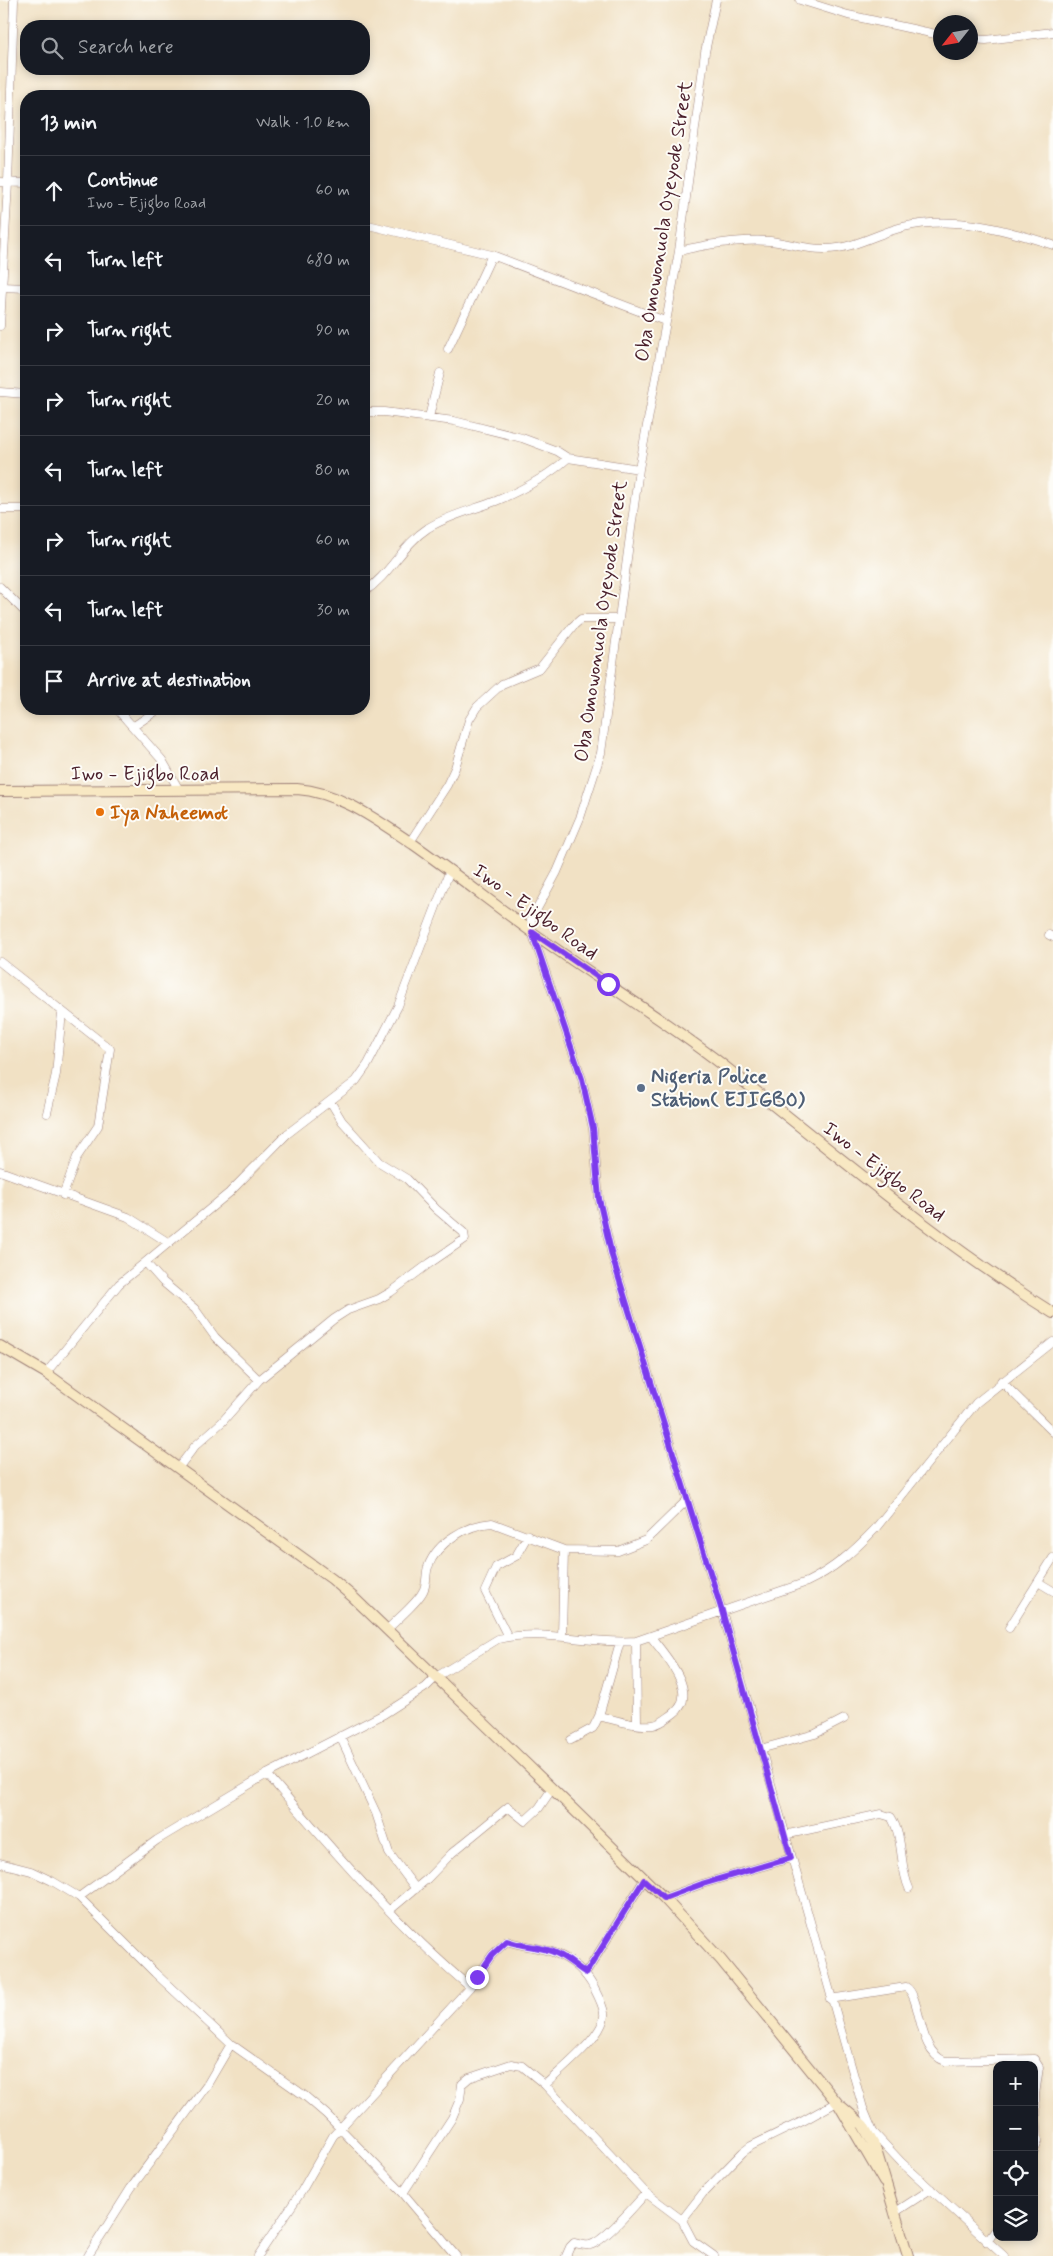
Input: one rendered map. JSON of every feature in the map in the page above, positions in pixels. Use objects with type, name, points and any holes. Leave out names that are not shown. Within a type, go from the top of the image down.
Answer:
[{"type":"main road","name":"Iwo - Ejigbo Road","points":[[0,790],[308,790],[332,797],[363,812],[450,870],[532,932],[717,1061],[819,1141],[840,1161],[955,1248],[1053,1313]]},
{"type":"main road","points":[[0,1346],[46,1373],[332,1579],[387,1630],[664,1898],[721,1960],[838,2104],[884,2182]]},
{"type":"main road","points":[[838,2104],[859,2121],[871,2134],[908,2256]]},
{"type":"street","points":[[0,326],[4,183],[14,0]]},
{"type":"street","name":"Oba Omowonuola Oyeyode Street","points":[[532,932],[531,920],[556,872],[580,818],[601,753],[639,469],[679,251],[705,52],[716,0]]},
{"type":"street","points":[[800,0],[848,15],[933,34]]},
{"type":"street","points":[[978,40],[1053,32]]},
{"type":"street","points":[[4,183],[20,183]]},
{"type":"street","points":[[679,251],[714,243],[754,240],[789,243],[811,248],[833,248],[904,227],[933,222],[995,227],[1053,245]]},
{"type":"street","points":[[370,225],[492,255],[665,321]]},
{"type":"street","points":[[448,349],[492,255]]},
{"type":"street","points":[[2,287],[20,288]]},
{"type":"street","points":[[430,417],[440,373]]},
{"type":"street","points":[[0,392],[20,394]]},
{"type":"street","points":[[370,412],[430,417],[478,426],[522,438],[557,451],[568,458],[639,469]]},
{"type":"street","points":[[370,587],[386,573],[412,541],[426,529],[444,518],[497,500],[535,481],[560,466],[568,458]]},
{"type":"street","points":[[0,509],[20,509]]},
{"type":"street","points":[[0,587],[20,607]]},
{"type":"street","points":[[410,842],[447,785],[455,768],[470,720],[477,707],[502,684],[540,668],[573,626],[581,619],[619,619]]},
{"type":"street","points":[[123,715],[162,760],[179,790]]},
{"type":"street","points":[[134,726],[150,715]]},
{"type":"street","points":[[46,1373],[119,1284],[228,1193],[287,1134],[356,1081],[368,1064],[398,1006],[450,870]]},
{"type":"street","points":[[532,932],[582,1079],[593,1128],[599,1199],[612,1256],[722,1611],[830,1998],[871,2134],[1004,2256]]},
{"type":"street","points":[[0,962],[107,1046],[110,1053],[98,1126],[77,1157],[63,1195]]},
{"type":"street","points":[[47,1113],[56,1074],[62,1012]]},
{"type":"street","points":[[178,1468],[194,1446],[222,1422],[259,1380],[334,1319],[348,1310],[379,1299],[391,1292],[465,1239],[464,1233],[407,1179],[379,1162],[342,1121],[330,1101]]},
{"type":"street","points":[[0,1171],[128,1217],[169,1244]]},
{"type":"street","points":[[146,1263],[163,1282],[195,1309],[215,1337],[259,1380]]},
{"type":"street","points":[[79,1897],[157,1840],[267,1774],[403,1702],[426,1687],[436,1677],[488,1644],[508,1636],[562,1636],[620,1642],[636,1641],[807,1582],[840,1563],[875,1529],[967,1412],[1001,1381],[1053,1342]]},
{"type":"street","points":[[1001,1381],[1053,1432]]},
{"type":"street","points":[[387,1630],[422,1595],[428,1575],[427,1570],[434,1553],[456,1536],[483,1524],[492,1523],[549,1546],[564,1550],[618,1552],[641,1543],[687,1500]]},
{"type":"street","points":[[508,1636],[485,1591],[496,1567],[516,1556],[528,1536]]},
{"type":"street","points":[[562,1636],[564,1550]]},
{"type":"street","points":[[1009,1628],[1053,1558]]},
{"type":"street","points":[[1038,1582],[1053,1591]]},
{"type":"street","points":[[599,1716],[637,1724],[655,1725],[678,1710],[683,1702],[682,1681],[651,1637]]},
{"type":"street","points":[[636,1641],[637,1724]]},
{"type":"street","points":[[571,1740],[592,1728],[599,1716],[620,1642]]},
{"type":"street","points":[[760,1749],[815,1734],[844,1719]]},
{"type":"street","points":[[340,1736],[376,1813],[389,1853],[416,1889]]},
{"type":"street","points":[[267,1774],[347,1866],[417,1940],[470,1987]]},
{"type":"street","points":[[390,1910],[508,1807],[525,1821],[539,1808],[552,1789]]},
{"type":"street","points":[[784,1835],[881,1814],[891,1817],[896,1825],[902,1872],[909,1888]]},
{"type":"street","points":[[664,1898],[702,1884],[791,1858]]},
{"type":"street","points":[[0,1863],[31,1871],[79,1897],[155,1973],[231,2044],[305,2096],[339,2128],[403,2192],[456,2256]]},
{"type":"street","points":[[586,1973],[644,1880]]},
{"type":"street","points":[[258,2256],[301,2192],[325,2148],[339,2128],[470,1987],[492,1955],[507,1941],[520,1946],[557,1953],[586,1973],[599,1998],[604,2013],[604,2019],[588,2046],[545,2086]]},
{"type":"street","points":[[830,1998],[906,1987],[911,1993],[920,2023],[933,2053],[938,2058],[945,2061],[1034,2059],[1039,2066],[1035,2095],[1036,2106]]},
{"type":"street","points":[[88,2256],[132,2188],[207,2085],[231,2044]]},
{"type":"street","points":[[403,2192],[452,2118],[460,2099],[462,2084],[469,2078],[511,2064],[522,2066],[545,2086],[646,2192],[682,2220],[693,2241],[714,2256]]},
{"type":"street","points":[[682,2220],[703,2193],[747,2149],[838,2104]]},
{"type":"street","points":[[894,2213],[931,2189]]},
{"type":"street","points":[[566,2256],[570,2246],[574,2243],[590,2245],[599,2240],[624,2219],[646,2192]]},
{"type":"street","points":[[987,2242],[993,2234]]},
{"type":"place","name":"Iya Naheemot","points":[[100,812]]},
{"type":"place","name":"Nigeria Police Station( EJIGBO)","points":[[641,1088]]},
{"type":"route","points":[[477,1977],[485,1968],[492,1955],[507,1941],[520,1946],[557,1953],[586,1973],[644,1880],[664,1898],[702,1884],[791,1858],[722,1611],[612,1256],[599,1199],[593,1128],[582,1079],[539,947],[532,932],[608,984]]}]
